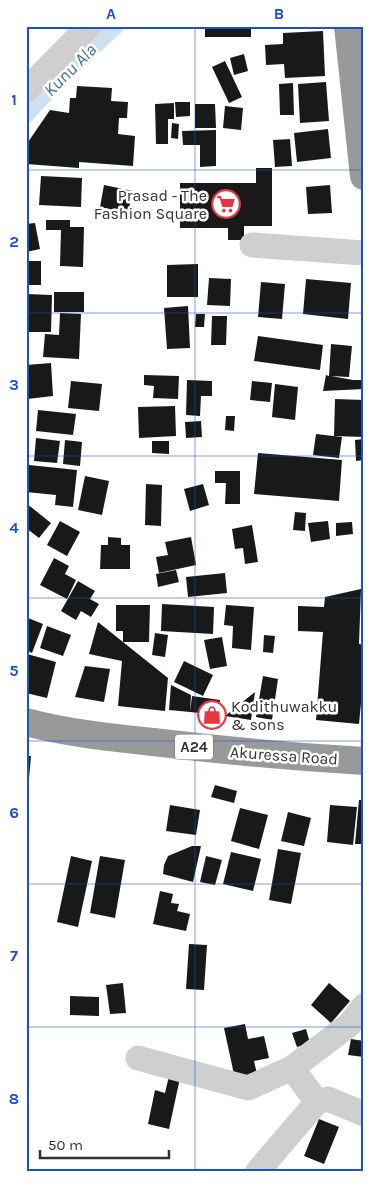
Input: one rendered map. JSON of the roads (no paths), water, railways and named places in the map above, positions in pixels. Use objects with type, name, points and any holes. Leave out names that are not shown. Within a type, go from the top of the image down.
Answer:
[{"type":"highway","points":[[348,26],[364,176]]},
{"type":"highway","name":"Akuressa Road","points":[[26,722],[67,732],[100,737],[243,752],[364,761]]},
{"type":"highway","name":"Akuressa Road","points":[[26,740],[97,754],[364,778]]},
{"type":"street","points":[[26,90],[89,26]]},
{"type":"street","points":[[252,245],[364,253]]},
{"type":"street","points":[[138,1058],[248,1088],[292,1068],[349,1025],[364,1006]]},
{"type":"street","points":[[292,1068],[317,1102]]},
{"type":"street","points":[[258,1171],[317,1102],[328,1099],[364,1114]]},
{"type":"waterway","name":"Kunu Ala","points":[[26,114],[64,73],[115,26]]},
{"type":"place","name":"Prasad - The Fashion Square","points":[[226,204]]},
{"type":"place","name":"Kodithuwakku & sons","points":[[212,715]]}]
